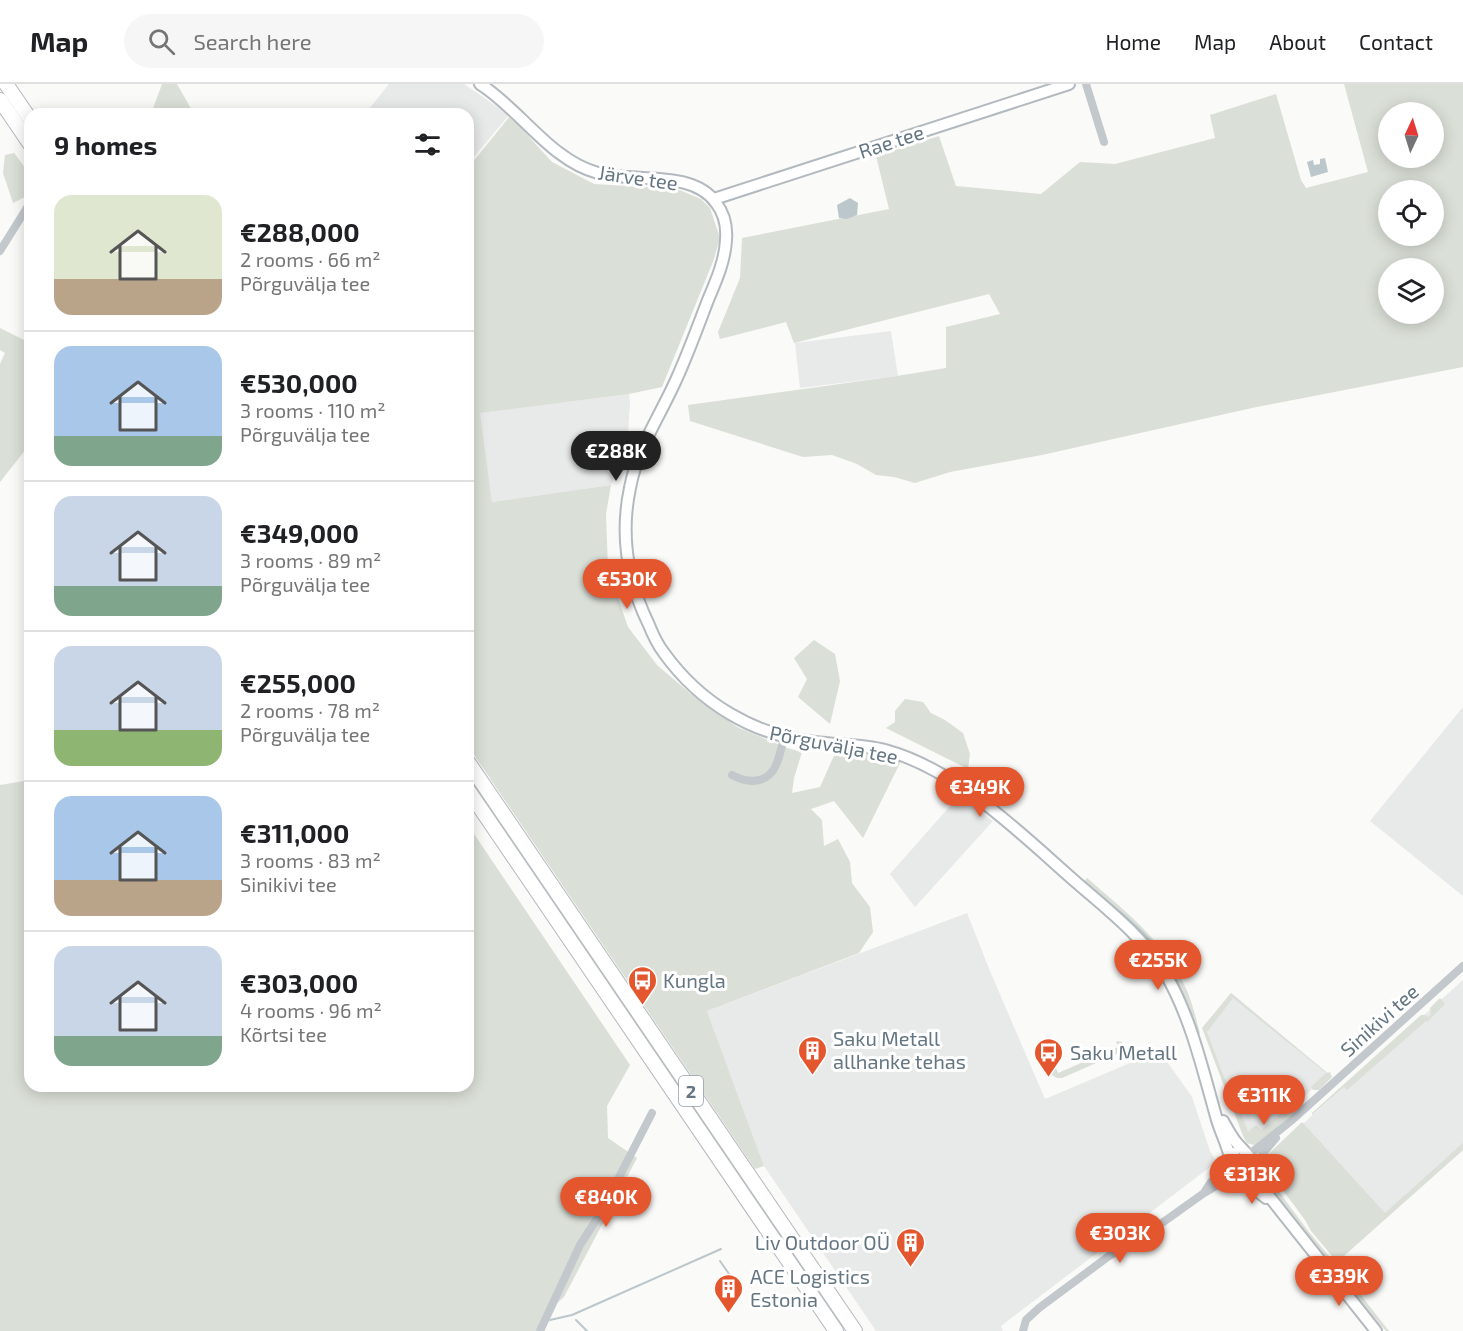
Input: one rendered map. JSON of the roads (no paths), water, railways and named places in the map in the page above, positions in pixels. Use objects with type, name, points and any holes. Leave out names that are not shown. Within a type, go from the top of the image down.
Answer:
[{"type":"highway","points":[[9,87],[24,110]]},
{"type":"highway","points":[[0,100],[24,135]]},
{"type":"highway","name":"2","points":[[474,771],[855,1331]]},
{"type":"highway","name":"2","points":[[474,799],[836,1331]]},
{"type":"street","name":"Järve tee","points":[[480,84],[512,110],[554,150],[584,169],[617,177],[677,181],[700,188],[714,199]]},
{"type":"street","name":"Rae tee","points":[[714,199],[1069,84]]},
{"type":"street","points":[[1086,84],[1104,142]]},
{"type":"street","name":"Põrguvälja tee","points":[[714,199],[726,227],[724,257],[677,380],[648,436],[634,470],[626,513],[625,545],[629,568],[642,610],[656,642],[693,687],[715,705],[744,722],[784,737],[810,742],[883,749],[901,755],[959,786],[995,812],[1113,914],[1151,951],[1177,996],[1210,1091],[1218,1125],[1233,1169]]},
{"type":"street","points":[[0,251],[24,212]]},
{"type":"street","points":[[732,775],[742,781],[751,782],[769,775],[776,767],[784,737]]},
{"type":"street","name":"Sinikivi tee","points":[[1245,1152],[1252,1152],[1291,1121],[1463,966]]},
{"type":"street","name":"Põrguvälja tee","points":[[1210,1091],[1225,1125],[1245,1152]]},
{"type":"street","points":[[540,1331],[580,1245],[600,1214],[652,1113]]},
{"type":"street","name":"Sinikivi tee","points":[[1253,1168],[1291,1121]]},
{"type":"street","points":[[1282,1212],[1233,1169],[1233,1154],[1245,1152],[1253,1159],[1257,1181],[1378,1331]]},
{"type":"street","points":[[1233,1169],[1247,1176],[1253,1168]]},
{"type":"street","points":[[1023,1331],[1026,1320],[1039,1308],[1109,1256],[1148,1233],[1204,1193],[1233,1169]]},
{"type":"waterway","points":[[1091,888],[1153,943],[1174,974],[1191,1014]]},
{"type":"waterway","points":[[550,1320],[572,1315],[721,1249]]},
{"type":"waterway","points":[[720,1261],[734,1281]]},
{"type":"waterway","points":[[576,1320],[587,1331]]},
{"type":"place","name":"Kungla","points":[[642,1006]]},
{"type":"place","name":"Saku Metall allhanke tehas","points":[[812,1076]]},
{"type":"place","name":"Saku Metall","points":[[1049,1078]]},
{"type":"place","name":"Liv Outdoor OÜ","points":[[911,1268]]},
{"type":"place","name":"ACE Logistics Estonia","points":[[729,1314]]}]
